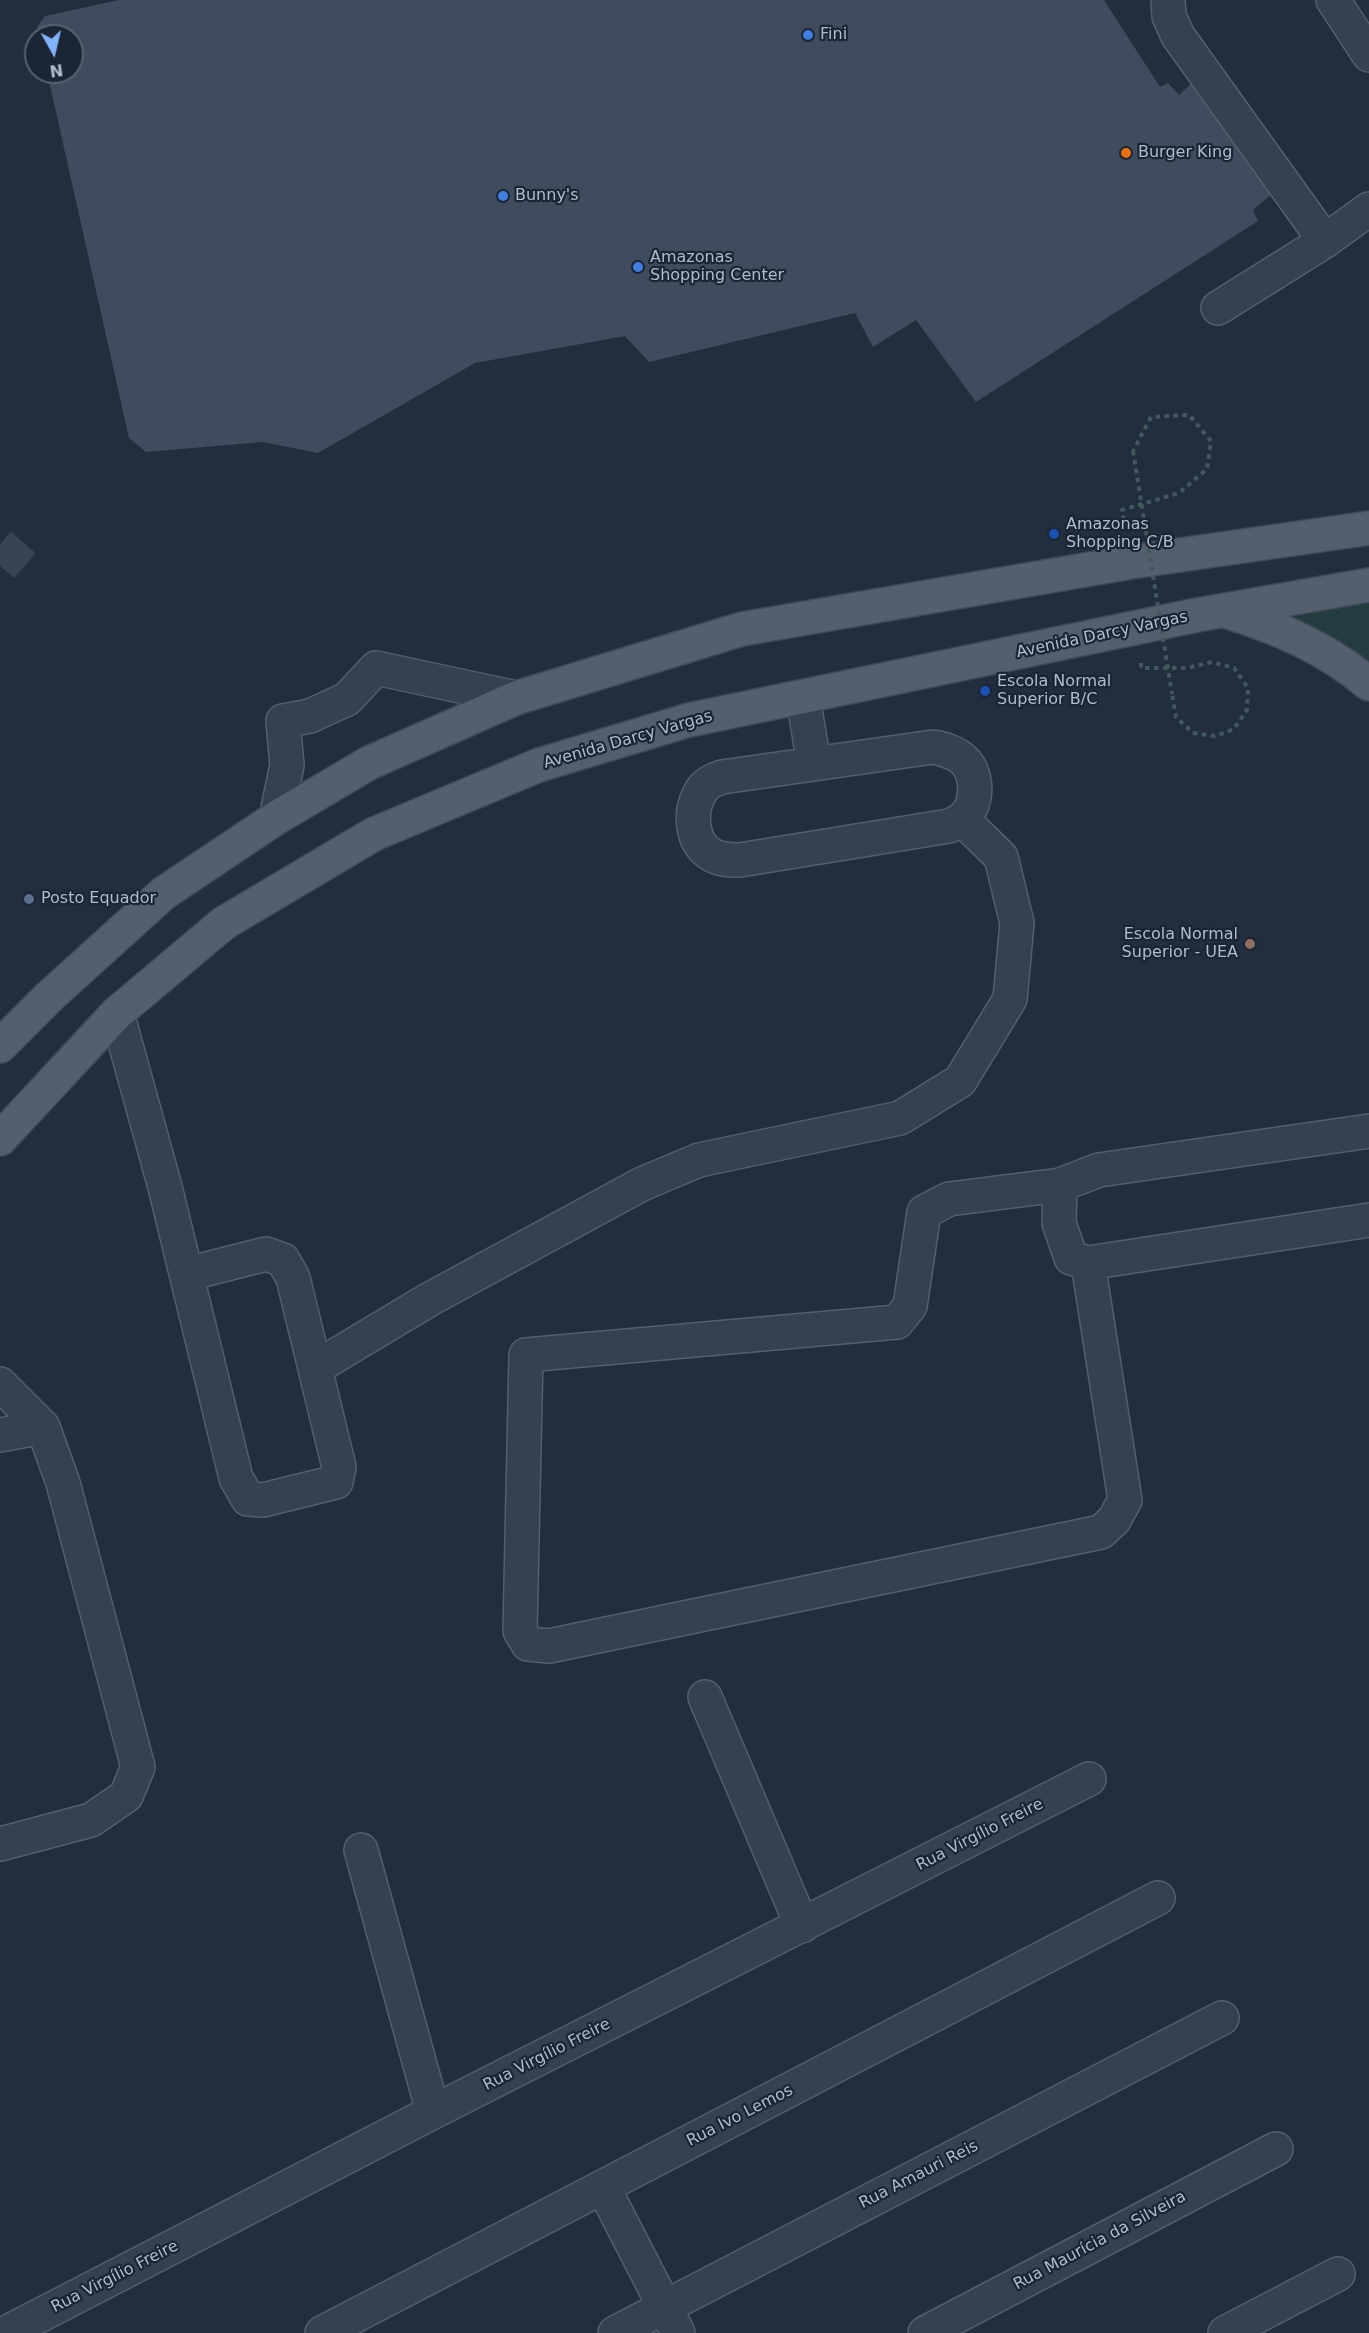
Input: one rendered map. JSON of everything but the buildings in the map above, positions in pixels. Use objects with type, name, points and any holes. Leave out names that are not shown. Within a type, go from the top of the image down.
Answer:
[{"type":"main road","points":[[0,1046],[50,996],[164,893],[276,818],[369,763],[516,698],[742,629],[1131,562],[1369,528]]},
{"type":"main road","name":"Avenida Darcy Vargas","points":[[0,1139],[117,1013],[224,923],[374,834],[539,765],[689,720],[1223,610],[1369,585]]},
{"type":"main road","points":[[1223,610],[1309,642],[1353,670],[1369,684]]},
{"type":"street","points":[[1168,0],[1169,15],[1178,36],[1325,241]]},
{"type":"street","points":[[1333,0],[1369,55]]},
{"type":"street","points":[[1218,308],[1325,241],[1363,213]]},
{"type":"street","points":[[276,818],[287,765],[283,721],[310,716],[347,699],[376,668],[516,698]]},
{"type":"street","points":[[803,697],[814,764]]},
{"type":"street","points":[[933,747],[948,750],[961,757],[972,769],[975,783],[974,798],[970,810],[962,819],[949,826],[740,860],[713,856],[702,847],[696,836],[695,806],[700,792],[710,782],[722,777],[814,764],[933,747]]},
{"type":"street","points":[[315,1368],[430,1299],[642,1184],[699,1160],[900,1118],[960,1080],[1010,999],[1017,923],[1001,857],[962,819]]},
{"type":"street","points":[[117,1013],[165,1187],[236,1478],[248,1499],[262,1500],[336,1482],[339,1467],[293,1278],[283,1260],[266,1254],[187,1274]]},
{"type":"street","points":[[1088,1263],[1125,1500],[1114,1520],[1101,1532],[549,1646],[528,1644],[520,1631],[526,1355],[897,1322],[910,1306],[924,1212],[949,1198],[1060,1185],[1099,1170],[1369,1131]]},
{"type":"street","points":[[1060,1185],[1059,1223],[1071,1258],[1088,1263],[1369,1220]]},
{"type":"street","points":[[0,1384],[44,1427],[63,1483],[138,1767],[126,1796],[91,1820],[0,1844]]},
{"type":"street","points":[[0,1435],[44,1427]]},
{"type":"street","points":[[705,1697],[802,1926]]},
{"type":"street","name":"Rua Virgílio Freire","points":[[6,2333],[433,2112],[1089,1779]]},
{"type":"street","points":[[361,1850],[433,2112]]},
{"type":"street","name":"Rua Ivo Lemos","points":[[322,2333],[1158,1898]]},
{"type":"street","name":"Rua Amauri Reis","points":[[615,2333],[671,2320],[1222,2018]]},
{"type":"street","name":"Rua Maurícia da Silveira","points":[[925,2333],[1276,2149]]},
{"type":"street","points":[[603,2187],[671,2320]]},
{"type":"street","points":[[1225,2333],[1338,2274]]},
{"type":"path","points":[[1131,562],[1122,510],[1179,493],[1207,469],[1211,441],[1190,414],[1151,417],[1133,451],[1172,694],[1176,717],[1193,733],[1215,736],[1234,729],[1246,710],[1248,688],[1234,668],[1212,662],[1187,668],[1142,668],[1135,628]]},
{"type":"green space","points":[[1369,603],[1369,666],[1279,615]]},
{"type":"tunnel","points":[[0,544],[31,571]]},
{"type":"place","name":"Fini","points":[[808,35]]},
{"type":"place","name":"Burger King","points":[[1126,153]]},
{"type":"place","name":"Bunny's","points":[[503,196]]},
{"type":"place","name":"Amazonas Shopping Center","points":[[638,267]]},
{"type":"place","name":"Amazonas Shopping C/B","points":[[1054,534]]},
{"type":"place","name":"Escola Normal Superior B/C","points":[[985,691]]},
{"type":"place","name":"Posto Equador","points":[[29,899]]},
{"type":"place","name":"Escola Normal Superior - UEA","points":[[1250,944]]}]
